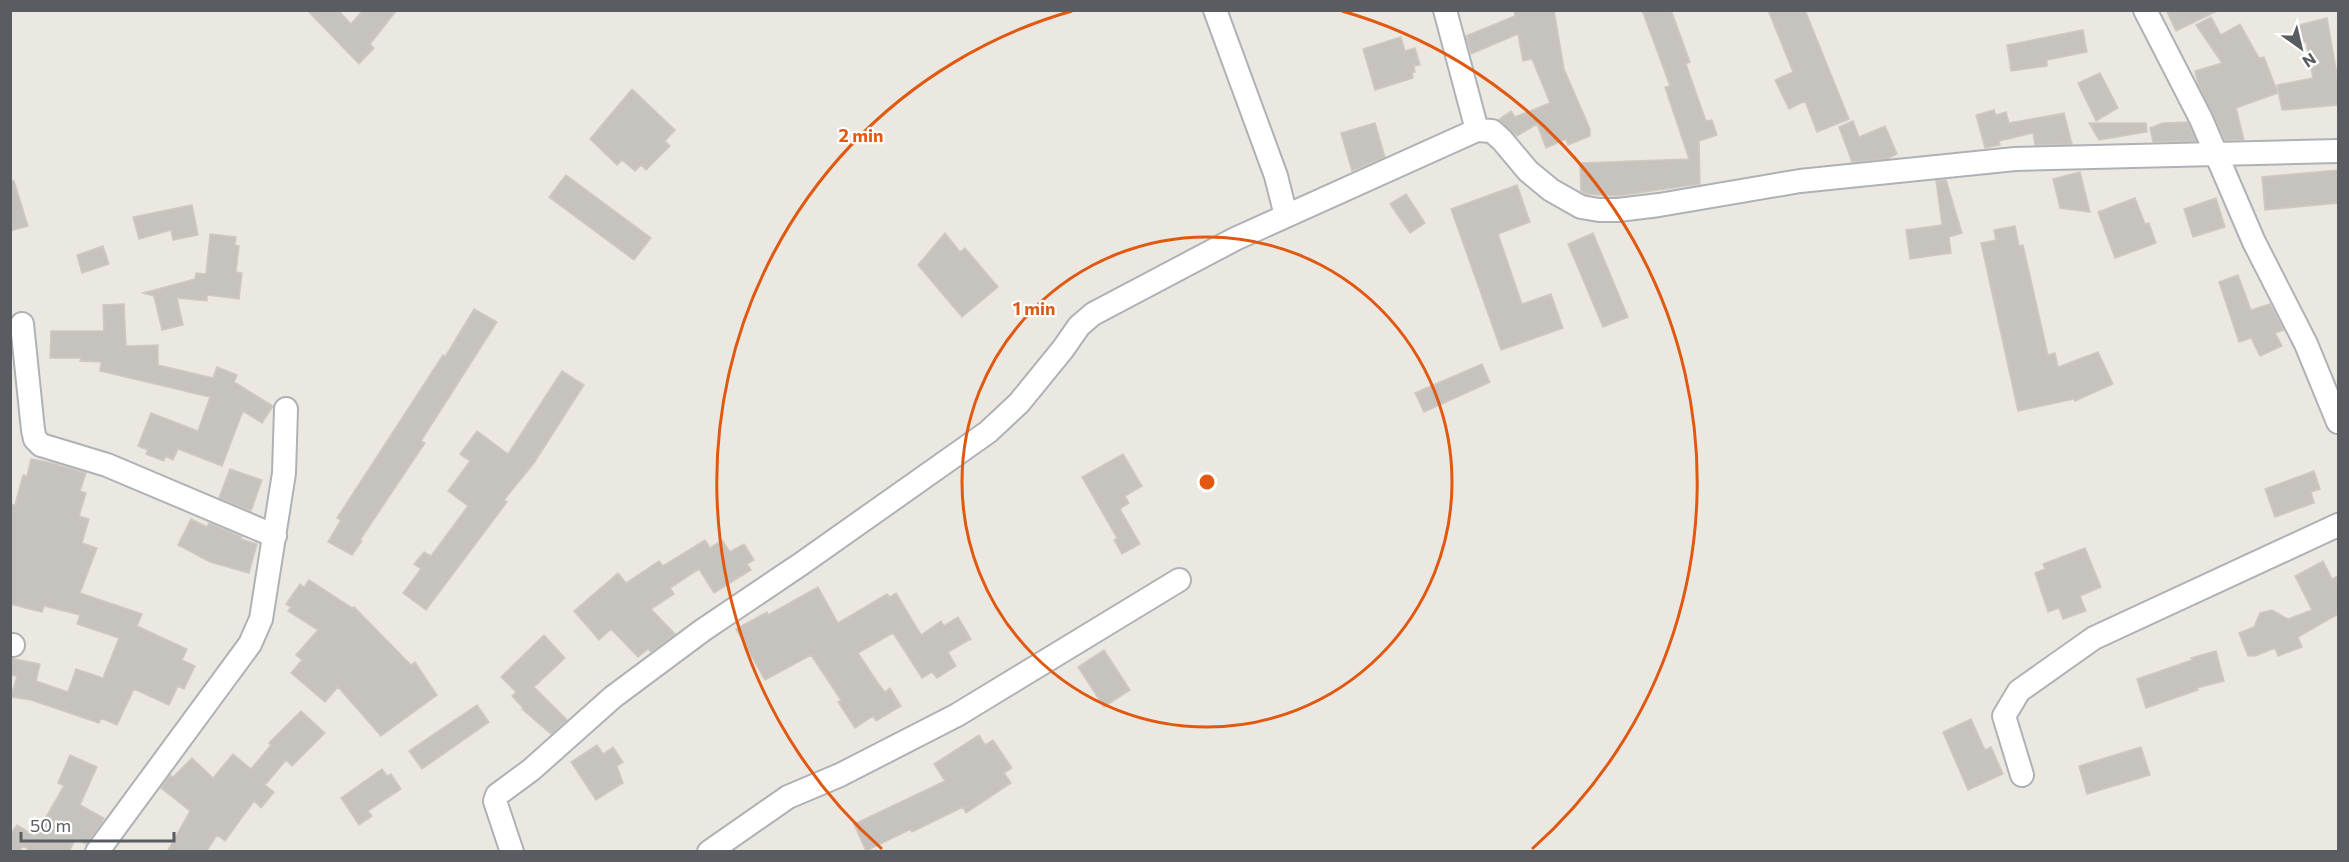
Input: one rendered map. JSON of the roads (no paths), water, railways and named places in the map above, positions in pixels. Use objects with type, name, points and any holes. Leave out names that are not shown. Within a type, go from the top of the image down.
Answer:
[{"type":"street","points":[[1215,10],[1276,176],[1286,216]]},
{"type":"street","points":[[1445,10],[1477,130]]},
{"type":"street","points":[[2145,10],[2201,119],[2254,242],[2306,344],[2338,422]]},
{"type":"street","points":[[512,852],[496,798],[614,696],[703,630],[988,432],[1020,403],[1079,326],[1093,314],[1234,239],[1477,130],[1492,131],[1528,171],[1551,190],[1581,207],[1599,210],[1659,205],[1800,181],[2015,159],[2338,151]]},
{"type":"street","points":[[22,324],[33,430],[35,439],[41,445],[107,465],[274,536]]},
{"type":"street","points":[[97,852],[250,644],[261,619],[284,472],[286,409]]},
{"type":"street","points":[[2022,775],[2004,716],[2019,691],[2094,638],[2338,525]]},
{"type":"street","points":[[709,852],[788,797],[840,775],[957,715],[1179,580]]}]
